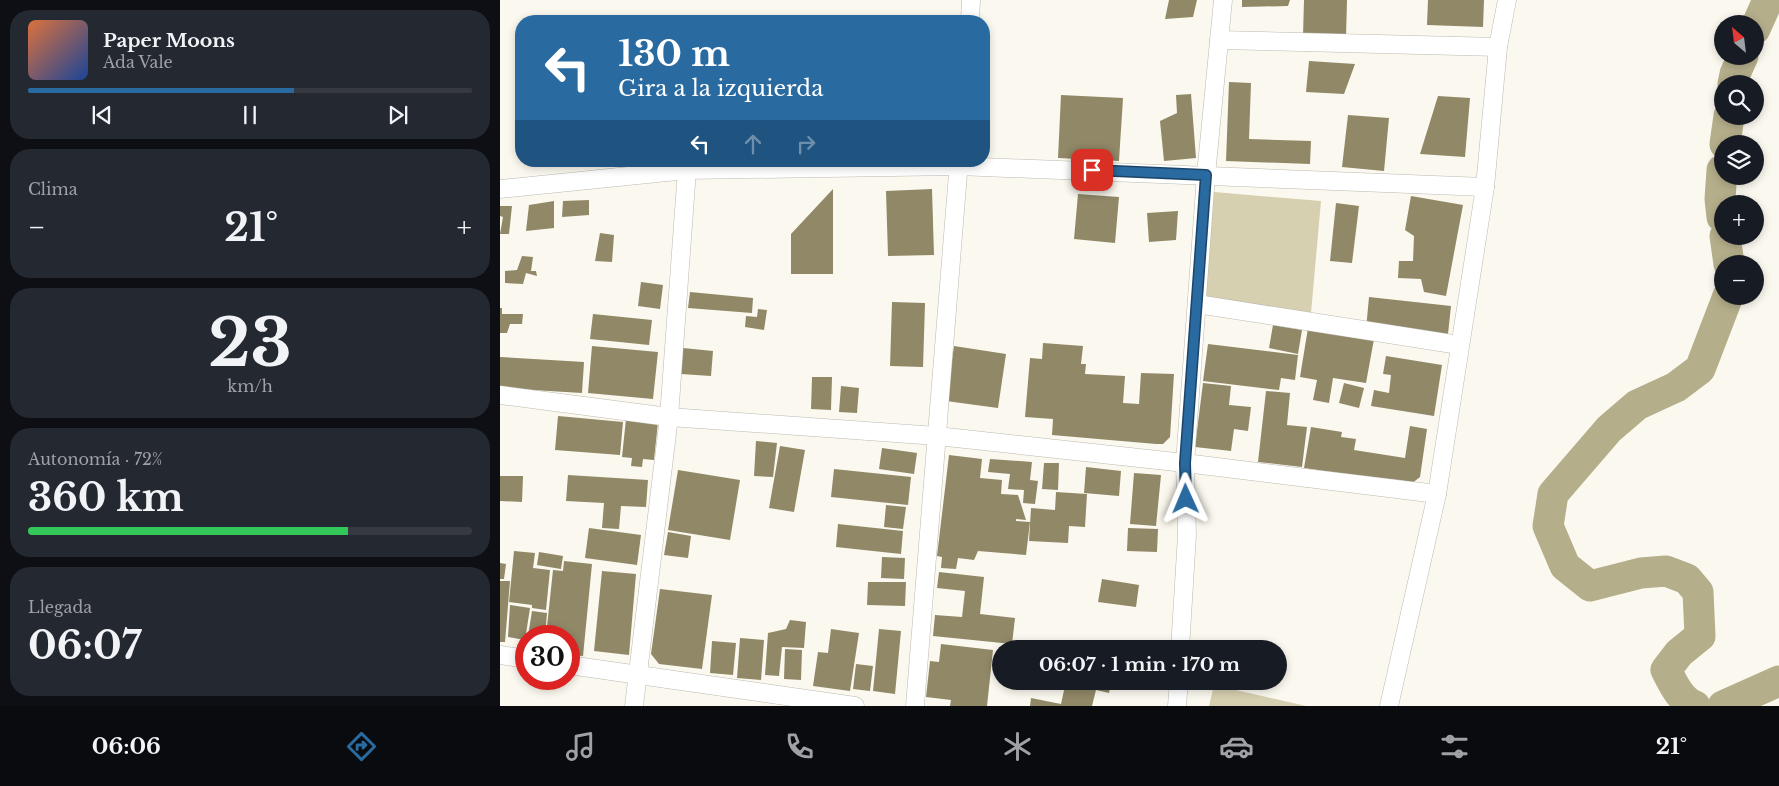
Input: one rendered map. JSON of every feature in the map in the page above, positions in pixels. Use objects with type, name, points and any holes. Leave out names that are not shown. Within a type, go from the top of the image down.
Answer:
[{"type":"street","points":[[971,15],[972,0]]},
{"type":"street","points":[[1181,640],[1187,534],[1185,463],[1206,175],[1223,0]]},
{"type":"street","points":[[1389,706],[1437,494],[1485,187],[1498,47],[1507,0]]},
{"type":"street","points":[[1219,40],[1498,47]]},
{"type":"street","points":[[990,165],[1485,187]]},
{"type":"street","points":[[500,189],[687,170],[803,167]]},
{"type":"street","points":[[915,706],[958,167]]},
{"type":"street","points":[[634,706],[669,416],[687,170]]},
{"type":"street","points":[[1197,304],[1460,345]]},
{"type":"street","points":[[500,395],[669,416],[936,436],[1185,463],[1437,494]]},
{"type":"street","points":[[500,655],[515,657]]},
{"type":"street","points":[[580,667],[856,706]]},
{"type":"street","points":[[1177,706],[1178,690]]},
{"type":"shaded area","points":[[1214,192],[1321,201],[1311,313],[1204,304]]},
{"type":"shaded area","points":[[1213,690],[1236,690],[1306,706],[1209,706]]},
{"type":"building","points":[[1169,0],[1197,0],[1193,17],[1165,19]]},
{"type":"building","points":[[1242,0],[1290,0],[1288,6],[1242,7]]},
{"type":"building","points":[[1304,0],[1347,0],[1346,38],[1303,36]]},
{"type":"building","points":[[1428,0],[1484,0],[1483,27],[1427,25]]},
{"type":"building","points":[[1309,61],[1355,64],[1344,94],[1306,92]]},
{"type":"building","points":[[1229,82],[1251,83],[1249,139],[1311,141],[1310,164],[1226,161]]},
{"type":"building","points":[[1191,94],[1196,158],[1164,161],[1160,121],[1177,113],[1176,95]]},
{"type":"building","points":[[1061,95],[1123,98],[1119,161],[1058,158]]},
{"type":"building","points":[[1438,96],[1470,98],[1465,157],[1420,154]]},
{"type":"building","points":[[1348,115],[1389,118],[1384,171],[1342,167]]},
{"type":"building","points":[[833,189],[833,274],[791,274],[791,234]]},
{"type":"building","points":[[932,189],[934,255],[888,256],[886,191]]},
{"type":"building","points":[[1078,194],[1119,197],[1115,243],[1074,239]]},
{"type":"building","points":[[1411,196],[1463,205],[1446,296],[1424,292],[1421,279],[1398,278],[1399,261],[1413,261],[1414,236],[1405,230]]},
{"type":"building","points":[[589,200],[589,215],[562,217],[563,201]]},
{"type":"building","points":[[554,201],[554,228],[526,231],[529,205]]},
{"type":"building","points":[[1336,203],[1359,206],[1352,263],[1330,261]]},
{"type":"building","points":[[500,206],[512,206],[509,234],[500,234],[503,217],[500,216]]},
{"type":"building","points":[[1178,211],[1176,240],[1149,242],[1147,213]]},
{"type":"building","points":[[600,233],[614,235],[612,262],[595,261]]},
{"type":"building","points":[[522,256],[533,257],[531,271],[536,271],[537,276],[526,273],[523,284],[505,283],[505,271],[517,270]]},
{"type":"building","points":[[641,282],[663,285],[660,309],[638,306]]},
{"type":"building","points":[[690,292],[753,298],[752,313],[688,308]]},
{"type":"building","points":[[1369,297],[1451,306],[1448,334],[1366,329]]},
{"type":"building","points":[[892,302],[925,303],[923,367],[890,366]]},
{"type":"building","points":[[500,308],[502,308],[502,314],[523,314],[522,324],[510,324],[507,333],[500,333]]},
{"type":"building","points":[[758,309],[767,310],[764,330],[745,327],[746,316],[757,317]]},
{"type":"building","points":[[593,314],[652,320],[649,345],[590,339]]},
{"type":"building","points":[[1273,325],[1302,330],[1298,354],[1269,348]]},
{"type":"building","points":[[1308,328],[1374,339],[1366,383],[1333,378],[1329,403],[1313,400],[1317,380],[1300,377]]},
{"type":"building","points":[[1043,343],[1083,346],[1081,364],[1086,364],[1085,374],[1125,376],[1123,403],[1139,404],[1141,373],[1174,374],[1170,437],[1163,444],[1156,444],[1052,435],[1053,419],[1025,417],[1030,358],[1042,359]]},
{"type":"building","points":[[1208,344],[1298,355],[1295,380],[1281,378],[1279,390],[1203,381]]},
{"type":"building","points":[[592,346],[658,352],[653,399],[588,393]]},
{"type":"building","points":[[954,346],[1006,354],[998,408],[946,401]]},
{"type":"building","points":[[683,348],[713,351],[711,376],[681,374]]},
{"type":"building","points":[[1386,356],[1442,365],[1434,416],[1371,406],[1374,390],[1389,393],[1391,375],[1383,374]]},
{"type":"building","points":[[500,357],[584,362],[582,393],[500,388]]},
{"type":"building","points":[[812,377],[832,377],[831,410],[811,409]]},
{"type":"building","points":[[1203,383],[1231,386],[1229,405],[1251,407],[1248,431],[1234,429],[1231,451],[1195,447]]},
{"type":"building","points":[[1344,383],[1364,388],[1359,408],[1339,403]]},
{"type":"building","points":[[841,386],[859,388],[857,413],[839,412]]},
{"type":"building","points":[[1266,391],[1290,393],[1287,425],[1307,427],[1302,467],[1258,462]]},
{"type":"building","points":[[558,416],[623,422],[620,455],[555,450]]},
{"type":"building","points":[[626,419],[658,422],[654,460],[643,459],[642,467],[631,466],[632,458],[622,457]]},
{"type":"building","points":[[1410,426],[1427,429],[1420,477],[1411,484],[1304,468],[1311,427],[1342,432],[1341,437],[1356,439],[1354,450],[1405,458]]},
{"type":"building","points":[[756,441],[777,443],[773,477],[754,476]]},
{"type":"building","points":[[780,446],[805,450],[794,512],[769,508]]},
{"type":"building","points":[[882,448],[917,453],[914,474],[879,469]]},
{"type":"building","points":[[949,455],[982,459],[980,478],[1002,480],[1001,494],[1018,495],[1026,520],[1016,519],[1016,521],[1030,522],[1026,555],[978,551],[974,560],[958,558],[956,569],[941,568],[942,557],[937,556]]},
{"type":"building","points":[[990,459],[1032,462],[1030,480],[1038,481],[1035,504],[1023,503],[1024,490],[1008,489],[1010,474],[988,472]]},
{"type":"building","points":[[1044,463],[1059,463],[1058,490],[1042,489]]},
{"type":"building","points":[[1086,467],[1121,471],[1119,496],[1084,493]]},
{"type":"building","points":[[834,469],[911,477],[908,505],[831,497]]},
{"type":"building","points":[[678,470],[740,480],[730,540],[668,530]]},
{"type":"building","points":[[1134,473],[1161,475],[1156,526],[1130,524]]},
{"type":"building","points":[[568,475],[648,480],[646,507],[621,506],[619,529],[602,528],[604,503],[566,501]]},
{"type":"building","points":[[500,476],[523,476],[522,502],[500,501]]},
{"type":"building","points":[[1056,492],[1087,494],[1085,527],[1069,526],[1068,543],[1029,541],[1031,508],[1055,510]]},
{"type":"building","points":[[886,505],[906,507],[903,529],[884,527]]},
{"type":"building","points":[[838,524],[903,531],[901,554],[836,547]]},
{"type":"building","points":[[589,528],[641,535],[637,565],[585,558]]},
{"type":"building","points":[[1128,528],[1158,529],[1157,552],[1127,551]]},
{"type":"building","points":[[668,532],[691,536],[688,558],[664,555]]},
{"type":"building","points":[[514,551],[535,553],[533,568],[550,570],[546,610],[532,608],[532,605],[509,602]]},
{"type":"building","points":[[539,552],[563,556],[561,569],[537,565]]},
{"type":"building","points":[[882,557],[905,558],[904,579],[881,578]]},
{"type":"building","points":[[564,561],[592,564],[583,656],[580,656],[580,625],[547,625],[553,570],[563,571]]},
{"type":"building","points":[[500,563],[506,564],[504,579],[500,579]]},
{"type":"building","points":[[602,571],[636,574],[629,655],[594,651]]},
{"type":"building","points":[[939,572],[984,577],[980,614],[1015,618],[1012,640],[992,640],[992,642],[933,636],[935,615],[962,617],[965,591],[937,588]]},
{"type":"building","points":[[1102,579],[1139,585],[1136,607],[1098,602]]},
{"type":"building","points":[[500,581],[510,581],[505,642],[500,642]]},
{"type":"building","points":[[868,582],[906,582],[905,606],[867,605]]},
{"type":"building","points":[[660,589],[712,595],[702,669],[659,664],[651,654]]},
{"type":"building","points":[[510,605],[530,608],[527,625],[515,625],[515,638],[508,637]]},
{"type":"building","points":[[532,611],[547,613],[546,625],[530,625]]},
{"type":"building","points":[[790,620],[806,622],[804,648],[782,647],[779,676],[765,675],[768,633],[786,629]]},
{"type":"building","points":[[831,629],[859,633],[850,691],[813,686],[818,652],[828,653]]},
{"type":"building","points":[[879,629],[901,631],[895,694],[873,691]]},
{"type":"building","points":[[740,638],[764,640],[761,680],[737,678]]},
{"type":"building","points":[[712,641],[736,643],[733,675],[710,673]]},
{"type":"building","points":[[941,644],[992,650],[987,706],[950,706],[951,700],[926,697],[930,661],[939,662]]},
{"type":"building","points":[[785,649],[802,650],[801,680],[784,679]]},
{"type":"building","points":[[856,664],[873,666],[870,691],[853,689]]},
{"type":"building","points":[[1064,690],[1096,690],[1092,706],[1030,706],[1031,698],[1061,704]]},
{"type":"building","points":[[1096,690],[1110,690],[1109,693]]},
{"type":"waterway","points":[[1761,15],[1768,0]]},
{"type":"waterway","points":[[1735,75],[1739,65]]},
{"type":"waterway","points":[[1726,135],[1728,125]]},
{"type":"waterway","points":[[1720,195],[1721,185]]},
{"type":"waterway","points":[[1726,245],[1728,255]]},
{"type":"waterway","points":[[1695,706],[1685,700],[1674,686],[1666,670],[1679,653],[1700,636],[1698,592],[1687,579],[1666,571],[1641,573],[1590,586],[1565,566],[1548,526],[1553,494],[1609,429],[1637,405],[1676,387],[1700,369],[1725,305]]},
{"type":"waterway","points":[[1723,706],[1779,681]]},
{"type":"route","points":[[1092,170],[1206,175],[1185,463],[1186,499]]}]
